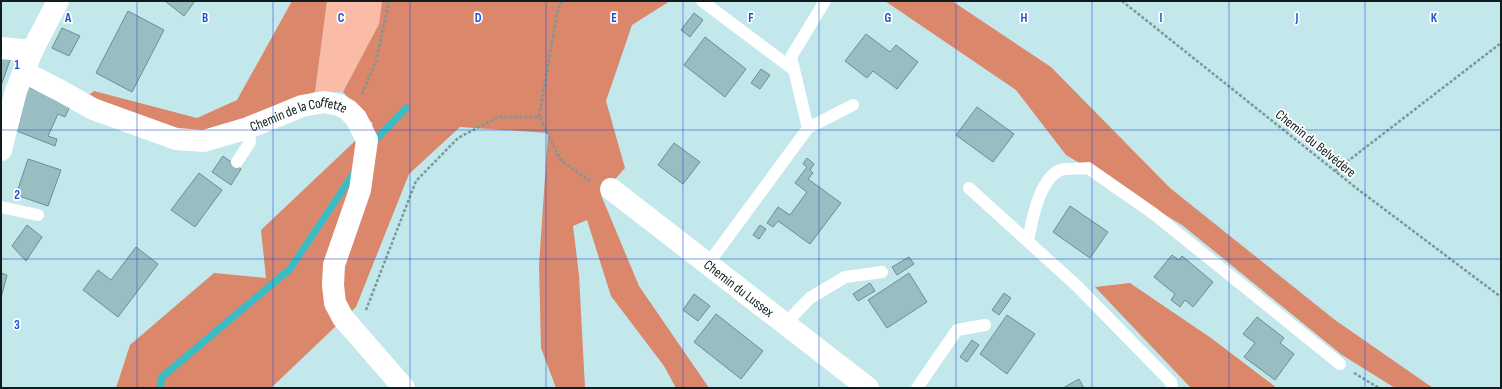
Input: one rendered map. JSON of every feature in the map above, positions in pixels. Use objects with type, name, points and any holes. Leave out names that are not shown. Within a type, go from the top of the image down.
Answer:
[{"type":"street","points":[[1,150],[16,91],[32,51],[58,1]]},
{"type":"street","points":[[1,48],[32,51]]},
{"type":"street","name":"Chemin de la Coffette","points":[[24,72],[93,109],[176,139],[204,141],[248,128],[302,106],[324,102],[339,105],[352,114],[367,140],[360,190],[334,265],[333,285],[335,303],[342,318],[404,388]]},
{"type":"street","name":"Chemin du Lussex","points":[[611,189],[868,388]]},
{"type":"lane","points":[[702,1],[794,70]]},
{"type":"lane","points":[[808,128],[791,57],[825,1]]},
{"type":"lane","points":[[708,264],[808,128],[853,105]]},
{"type":"lane","points":[[237,162],[250,142],[248,128]]},
{"type":"lane","points":[[1028,242],[1034,210],[1046,182],[1058,171],[1088,168],[1154,214],[1340,364]]},
{"type":"lane","points":[[969,188],[1077,286],[1171,382],[1172,388]]},
{"type":"lane","points":[[1,207],[38,215]]},
{"type":"lane","points":[[785,324],[810,298],[845,277],[882,272]]},
{"type":"lane","points":[[917,388],[957,330],[985,325]]},
{"type":"path","points":[[352,114],[362,95],[376,61],[389,1]]},
{"type":"path","points":[[562,1],[558,8],[540,117],[560,159],[585,178],[611,189]]},
{"type":"path","name":"Chemin du Belvédère","points":[[1122,1],[1336,171],[1501,297]]},
{"type":"path","points":[[1336,171],[1501,42]]},
{"type":"path","points":[[354,331],[366,313],[416,181],[458,138],[498,117],[540,117]]},
{"type":"path","points":[[1340,364],[1379,388]]},
{"type":"shaded area","points":[[292,1],[327,1],[315,92],[255,116],[198,134],[104,107],[88,96],[94,91],[197,118],[237,100]]},
{"type":"shaded area","points":[[327,1],[382,1],[379,24],[343,92],[315,92]]},
{"type":"shaded area","points":[[382,1],[670,1],[632,25],[606,101],[625,168],[601,195],[639,286],[709,388],[676,388],[664,366],[611,296],[587,220],[573,226],[579,275],[585,388],[556,388],[541,348],[539,265],[548,133],[460,127],[409,174],[356,307],[271,388],[116,388],[130,345],[214,273],[266,278],[261,230],[373,124],[343,92],[379,24]]},
{"type":"shaded area","points":[[885,1],[952,1],[1051,67],[1170,188],[1335,320],[1433,388],[1395,388],[1342,355],[1182,225],[1066,155],[1016,90]]},
{"type":"shaded area","points":[[1130,283],[1211,338],[1277,388],[1191,388],[1095,287]]},
{"type":"building","points":[[165,1],[195,1],[184,16]]},
{"type":"building","points":[[128,11],[164,30],[132,92],[96,73]]},
{"type":"building","points":[[694,13],[703,20],[690,37],[681,30]]},
{"type":"building","points":[[62,28],[80,36],[69,56],[52,48]]},
{"type":"building","points":[[866,34],[890,52],[896,45],[918,62],[897,89],[873,71],[867,78],[845,61]]},
{"type":"building","points":[[705,37],[746,69],[725,97],[684,65]]},
{"type":"building","points":[[1,57],[10,60],[1,86]]},
{"type":"building","points":[[761,69],[770,75],[760,89],[751,83]]},
{"type":"building","points":[[26,86],[71,104],[65,117],[58,114],[48,136],[57,139],[55,146],[9,128]]},
{"type":"building","points":[[977,107],[1014,134],[993,162],[956,135]]},
{"type":"building","points":[[674,143],[700,162],[683,184],[658,165]]},
{"type":"building","points":[[223,156],[241,169],[231,185],[212,172]]},
{"type":"building","points":[[807,158],[814,164],[810,170],[813,173],[808,179],[841,203],[810,244],[778,221],[773,227],[767,223],[778,207],[790,215],[807,192],[795,183],[807,167],[803,164]]},
{"type":"building","points":[[28,159],[61,170],[48,206],[16,195]]},
{"type":"building","points":[[199,173],[222,190],[195,227],[171,210]]},
{"type":"building","points":[[1070,206],[1108,232],[1090,258],[1053,232]]},
{"type":"building","points":[[27,225],[42,237],[26,261],[12,246]]},
{"type":"building","points":[[760,225],[766,229],[759,239],[753,235]]},
{"type":"building","points":[[136,247],[158,264],[118,317],[83,290],[98,270],[111,280]]},
{"type":"building","points":[[1172,255],[1179,260],[1182,256],[1213,282],[1193,307],[1185,300],[1180,307],[1171,300],[1175,294],[1154,277]]},
{"type":"building","points":[[909,257],[914,264],[897,275],[892,267]]},
{"type":"building","points":[[1,273],[7,275],[1,298]]},
{"type":"building","points":[[909,273],[927,302],[887,328],[868,300]]},
{"type":"building","points":[[870,283],[875,291],[858,301],[853,294]]},
{"type":"building","points":[[1004,293],[1011,298],[999,315],[992,310]]},
{"type":"building","points":[[694,294],[710,306],[698,321],[683,310]]},
{"type":"building","points":[[716,314],[763,351],[741,379],[694,342]]},
{"type":"building","points":[[1007,315],[1035,334],[1007,374],[980,354]]},
{"type":"building","points":[[1257,317],[1284,338],[1280,343],[1294,354],[1275,380],[1244,357],[1255,343],[1243,334]]},
{"type":"building","points":[[972,340],[979,345],[967,362],[960,357]]},
{"type":"building","points":[[1079,379],[1084,388],[1063,388]]},
{"type":"waterway","points":[[372,145],[406,108]]},
{"type":"waterway","points":[[160,388],[162,377],[290,269],[356,170]]}]
